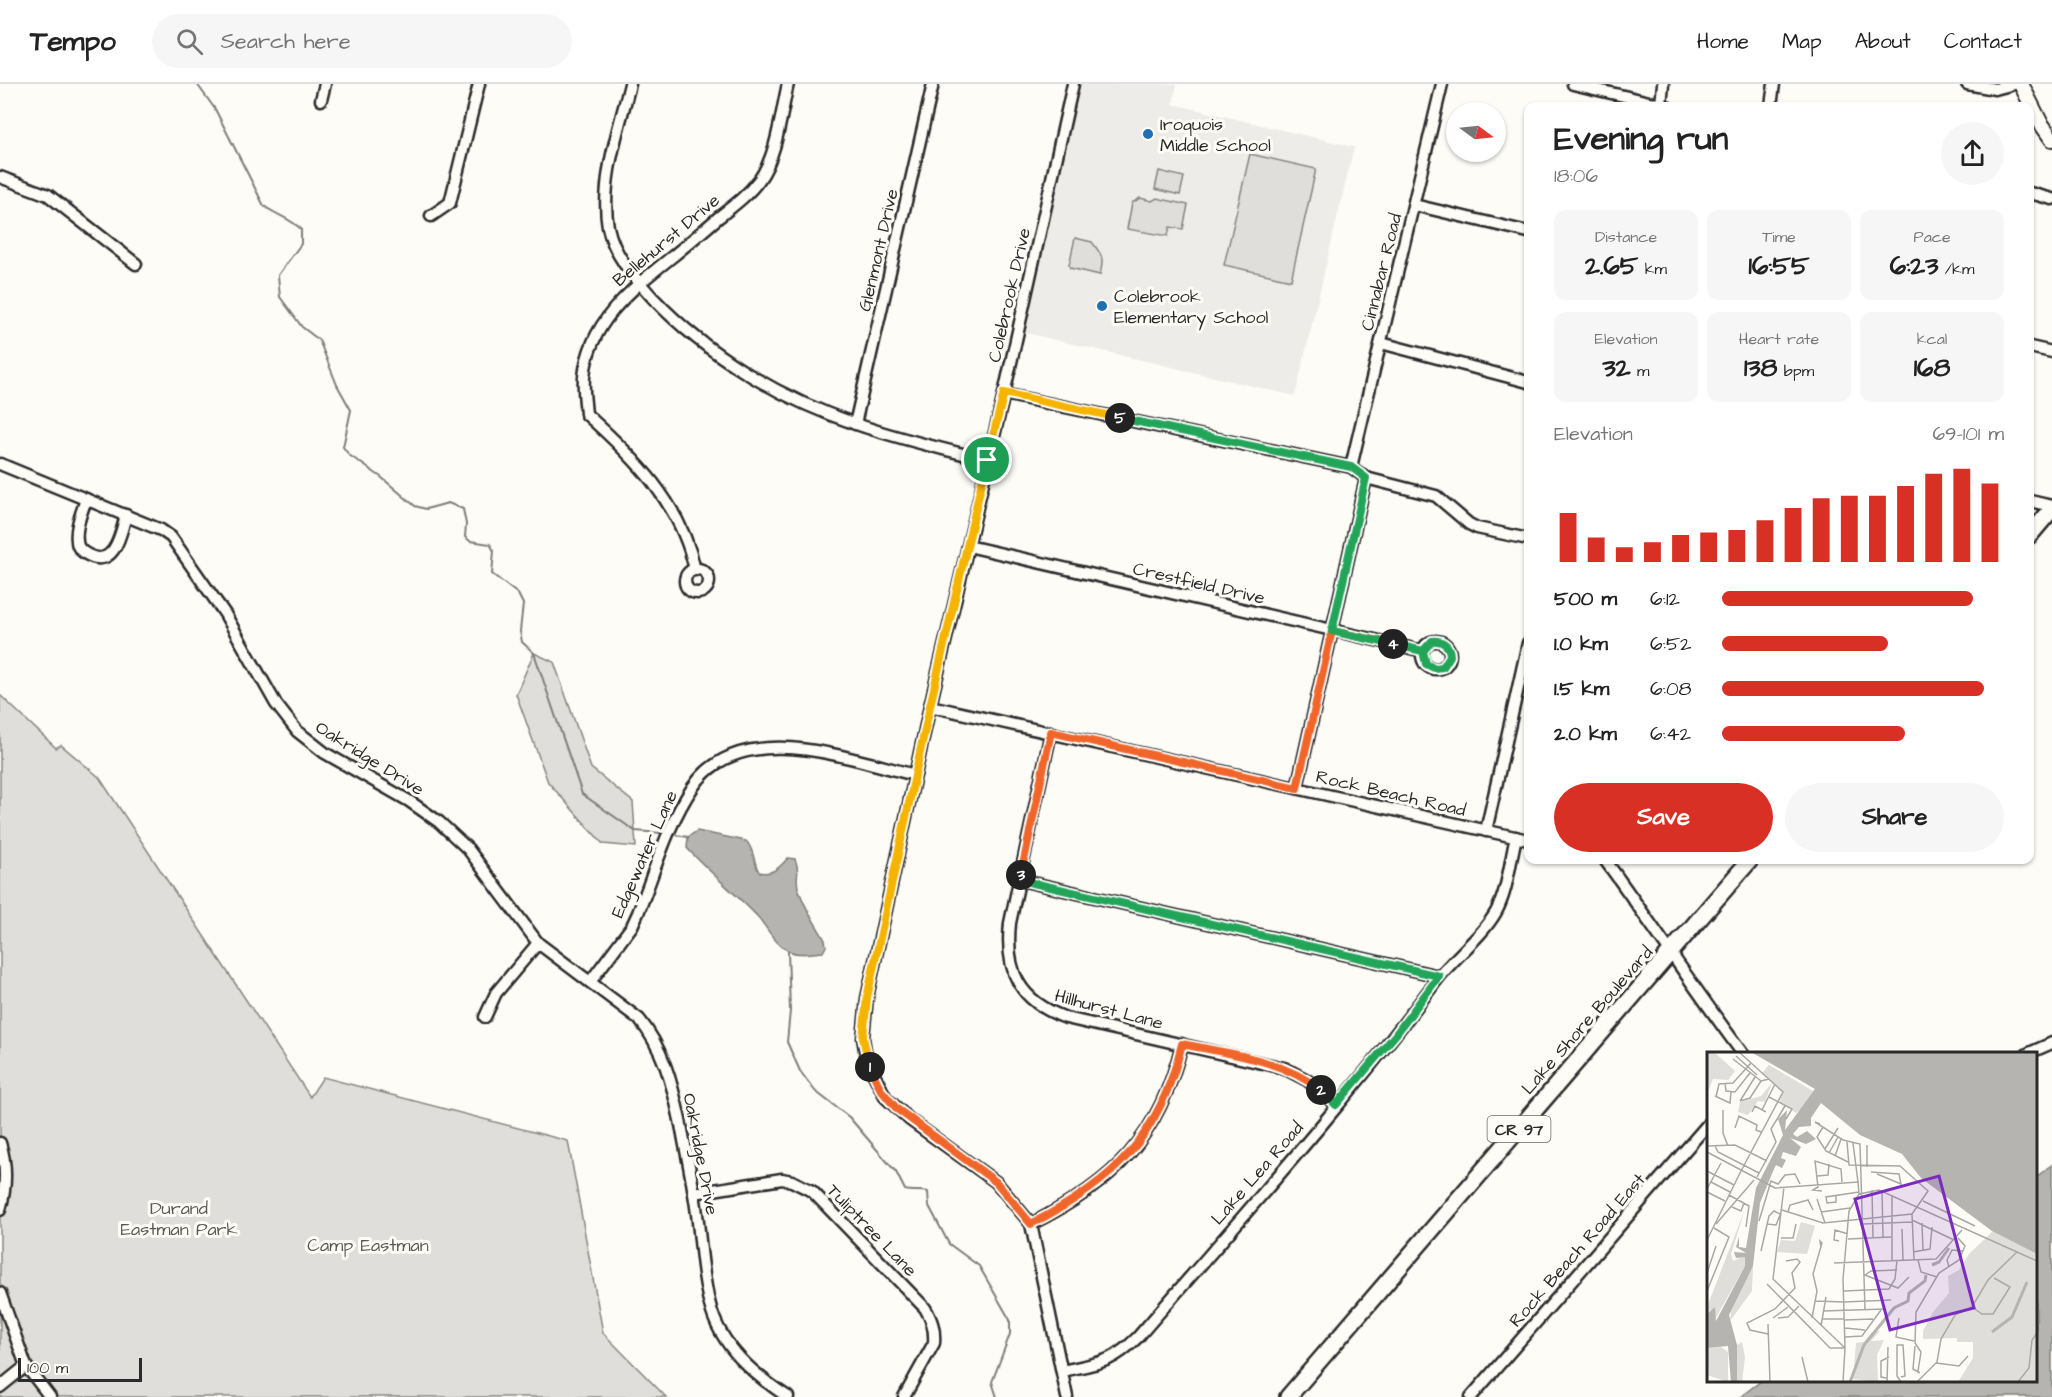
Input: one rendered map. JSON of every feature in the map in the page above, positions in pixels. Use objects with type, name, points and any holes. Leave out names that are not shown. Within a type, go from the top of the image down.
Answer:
[{"type":"main road","points":[[2034,530],[2052,507]]},
{"type":"main road","name":"Lake Shore Boulevard","points":[[1288,1397],[1747,864]]},
{"type":"street","points":[[321,100],[325,84]]},
{"type":"street","points":[[431,216],[450,203],[478,84]]},
{"type":"street","points":[[630,84],[608,183],[606,207],[609,228],[614,247],[623,264],[669,315],[732,364],[793,398],[855,424],[987,460]]},
{"type":"street","name":"Bellehurst Drive","points":[[695,570],[684,535],[658,486],[633,458],[586,414],[584,379],[592,346],[600,329],[638,282],[732,206],[759,180],[772,150],[788,84]]},
{"type":"street","name":"Glenmont Drive","points":[[855,424],[933,84]]},
{"type":"street","name":"Colebrook Drive","points":[[1067,1397],[1031,1224],[996,1182],[897,1109],[881,1090],[867,1058],[863,1038],[867,998],[930,706],[1004,393],[1073,84]]},
{"type":"street","name":"Cinnabar Road","points":[[1351,467],[1443,84]]},
{"type":"street","points":[[1573,84],[1647,102]]},
{"type":"street","points":[[1660,102],[1663,84]]},
{"type":"street","points":[[1771,102],[1773,84]]},
{"type":"street","points":[[1967,84],[1995,89],[2014,84]]},
{"type":"street","points":[[2020,84],[2029,102]]},
{"type":"street","points":[[2034,111],[2052,138]]},
{"type":"street","points":[[0,177],[48,195],[136,264]]},
{"type":"street","points":[[2034,194],[2052,199]]},
{"type":"street","points":[[1414,205],[1524,231]]},
{"type":"street","points":[[1381,343],[1524,381]]},
{"type":"street","points":[[2034,348],[2052,352]]},
{"type":"street","points":[[1004,393],[1351,467],[1366,478],[1430,493],[1443,500],[1461,518],[1477,528],[1524,538]]},
{"type":"street","name":"Oakridge Drive","points":[[0,464],[161,530],[178,544],[225,614],[276,704],[297,731],[325,753],[409,801],[439,822],[468,849],[538,943],[639,1019],[663,1056],[677,1105],[694,1193],[710,1307],[731,1347],[754,1373],[788,1397]]},
{"type":"street","points":[[1297,788],[1366,478]]},
{"type":"street","points":[[86,499],[76,539],[78,546],[88,555],[100,558],[110,555],[118,542],[126,515]]},
{"type":"street","points":[[2034,502],[2052,507]]},
{"type":"street","name":"Crestfield Drive","points":[[968,546],[1423,651]]},
{"type":"street","points":[[1486,831],[1524,687]]},
{"type":"street","name":"Rock Beach Road","points":[[930,706],[1524,839]]},
{"type":"street","name":"Hillhurst Lane","points":[[1051,732],[1008,941],[1009,957],[1014,974],[1030,998],[1040,1007],[1066,1018],[1284,1068],[1307,1080],[1336,1105]]},
{"type":"street","name":"Edgewater Lane","points":[[590,982],[635,919],[672,825],[693,786],[705,772],[722,760],[751,750],[782,747],[818,752],[915,775]]},
{"type":"street","name":"Lake Lea Road","points":[[1062,1371],[1101,1363],[1124,1352],[1336,1105],[1396,1034],[1439,976],[1495,914],[1503,895],[1516,837]]},
{"type":"street","points":[[1608,864],[1742,1052]]},
{"type":"street","points":[[1020,880],[1439,976]]},
{"type":"street","points":[[485,1017],[496,993],[538,943]]},
{"type":"street","points":[[2030,1052],[2052,1043]]},
{"type":"street","points":[[1031,1224],[1094,1188],[1132,1151],[1148,1130],[1160,1108],[1170,1086],[1182,1044]]},
{"type":"street","name":"Rock Beach Road East","points":[[1471,1397],[1707,1125]]},
{"type":"street","points":[[0,1143],[4,1155],[5,1193],[0,1210]]},
{"type":"street","name":"Tuliptree Lane","points":[[694,1193],[782,1179],[792,1180],[812,1191],[925,1308],[930,1317],[935,1333],[933,1343],[904,1397]]},
{"type":"street","points":[[0,1293],[26,1366],[50,1397]]},
{"type":"street","points":[[0,1387],[26,1366]]},
{"type":"shaded area","points":[[1079,84],[1177,84],[1173,104],[1354,147],[1295,396],[1022,332]]},
{"type":"shaded area","points":[[697,831],[746,841],[751,847],[759,872],[772,872],[788,858],[795,859],[800,894],[825,940],[826,946],[823,952],[795,953],[778,943],[757,916],[687,848],[688,837]]},
{"type":"shaded area","points":[[2052,1165],[2052,1397],[1740,1397],[1760,1382],[2037,1382],[2037,1176]]},
{"type":"green space","points":[[1250,154],[1316,169],[1291,280],[1224,265]]},
{"type":"green space","points":[[1159,171],[1184,177],[1180,195],[1155,189]]},
{"type":"green space","points":[[1140,198],[1152,201],[1157,198],[1188,205],[1183,229],[1170,227],[1168,236],[1127,229],[1132,203]]},
{"type":"green space","points":[[1075,238],[1092,242],[1102,257],[1100,275],[1070,268]]},
{"type":"green space","points":[[534,653],[554,662],[591,768],[633,802],[636,847],[603,844],[548,782],[516,694]]},
{"type":"green space","name":"Durand Eastman Park","points":[[0,695],[56,748],[61,745],[99,777],[310,1097],[323,1077],[568,1141],[603,1333],[666,1397],[0,1397]]},
{"type":"waterway","points":[[197,84],[215,109],[264,206],[301,229],[301,244],[278,275],[280,297],[302,327],[319,340],[337,385],[351,410],[343,447],[349,455],[381,477],[415,506],[426,509],[448,503],[463,509],[466,524],[465,537],[470,541],[490,544],[494,551],[492,574],[518,594],[523,604],[520,631],[522,642],[534,653],[582,794],[635,831],[661,833]]},
{"type":"waterway","points":[[676,835],[688,837]]},
{"type":"waterway","points":[[788,951],[790,1011],[787,1042],[800,1071],[815,1091],[849,1117],[896,1172],[905,1190],[928,1192],[929,1206],[949,1244],[979,1266],[1010,1320],[1010,1334],[992,1382],[997,1397]]},
{"type":"place","name":"Iroquois Middle School","points":[[1148,134]]},
{"type":"place","name":"Colebrook Elementary School","points":[[1102,306]]},
{"type":"route","points":[[987,460],[930,706],[867,998],[863,1038],[869,1065],[886,1098],[910,1120],[996,1182],[1031,1224],[1094,1188],[1132,1151],[1148,1130],[1160,1108],[1170,1086],[1182,1044],[1284,1068],[1307,1080],[1336,1105],[1396,1034],[1439,976],[1020,880],[1051,732],[1297,788],[1332,631],[1423,651],[1424,647],[1436,640],[1445,644],[1450,651],[1446,664],[1443,667],[1434,668],[1426,664],[1422,656],[1423,651],[1377,641],[1332,631],[1366,478],[1351,467],[1004,393],[987,460]]},
{"type":"park label","name":"Camp Eastman","points":[[368,1245]]}]
